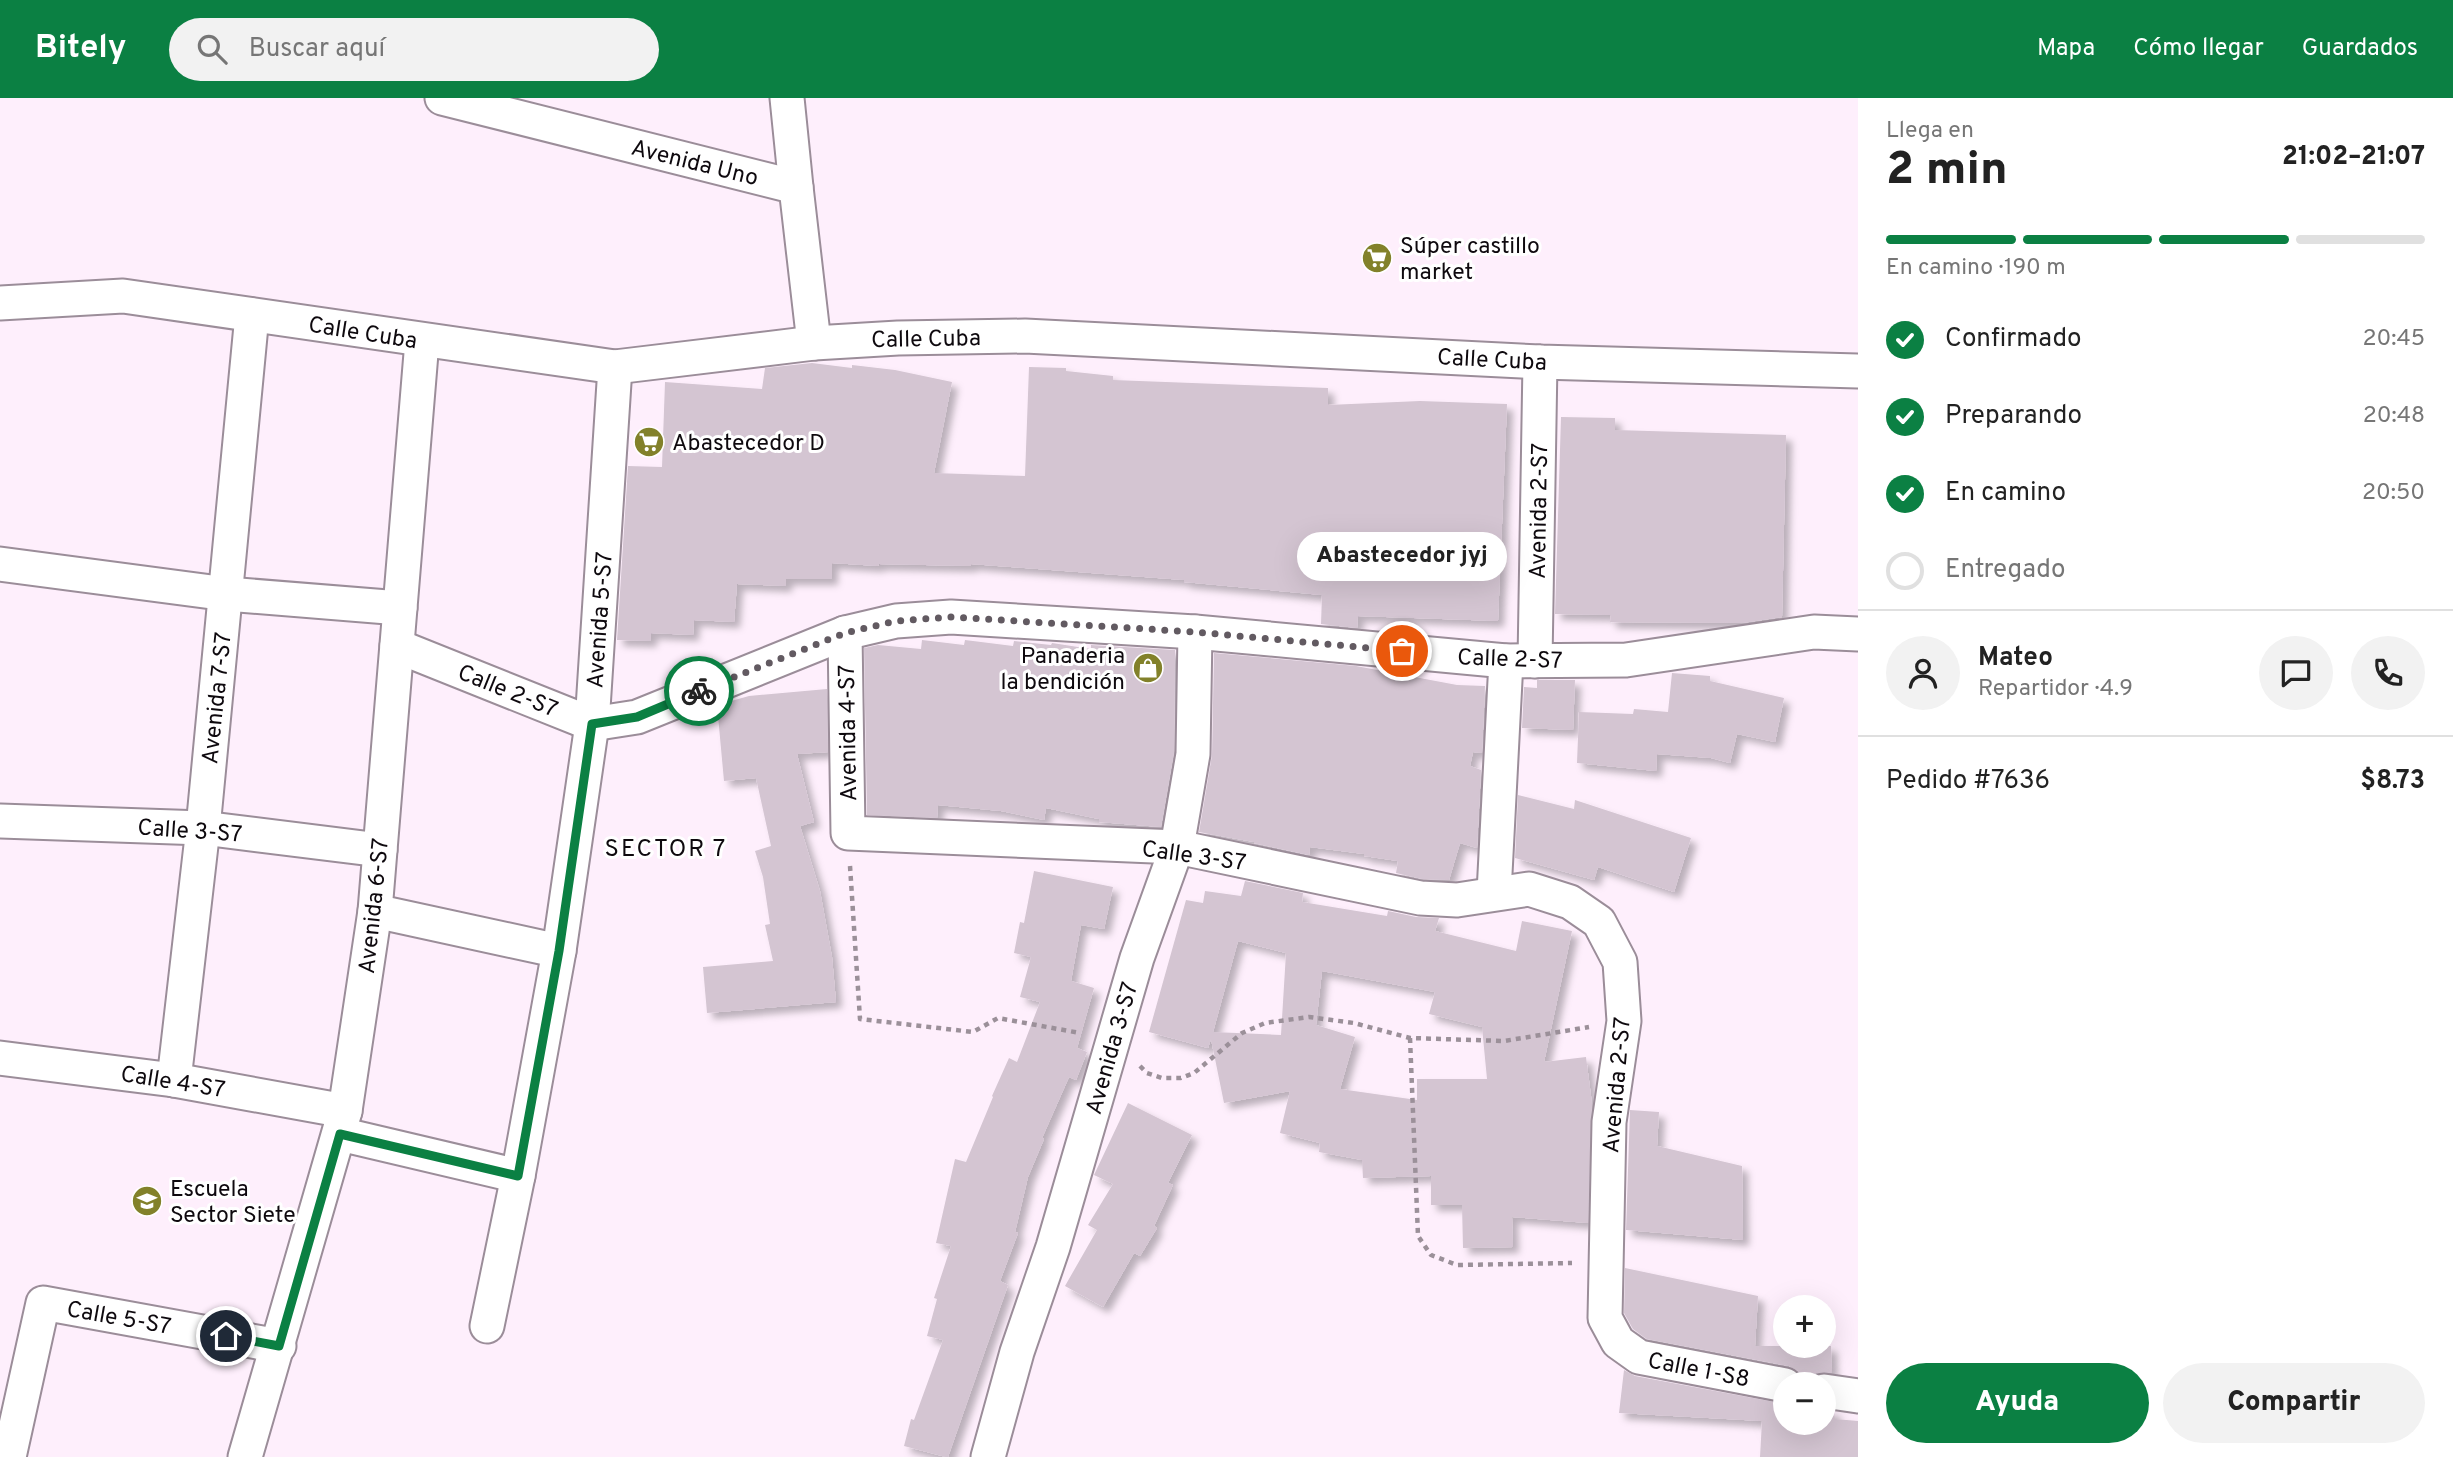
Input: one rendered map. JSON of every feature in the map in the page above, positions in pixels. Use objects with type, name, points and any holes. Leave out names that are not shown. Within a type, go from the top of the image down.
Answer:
[{"type":"street","name":"Avenida Uno","points":[[442,98],[796,187]]},
{"type":"street","points":[[787,98],[814,343]]},
{"type":"street","name":"Calle Cuba","points":[[0,303],[123,296],[615,367],[814,343],[898,338],[1025,336],[1541,362],[1858,371]]},
{"type":"street","name":"Avenida 7-S7","points":[[174,1080],[204,828],[252,315]]},
{"type":"street","name":"Avenida 6-S7","points":[[245,1457],[343,1123],[375,911],[422,341]]},
{"type":"street","name":"Avenida 2-S7","points":[[1541,362],[1520,661],[1494,894],[1529,889],[1570,902],[1599,922],[1619,962],[1624,1021],[1609,1122],[1605,1318],[1618,1342]]},
{"type":"street","name":"Avenida 5-S7","points":[[487,1326],[518,1176],[559,951],[592,724],[615,367]]},
{"type":"street","points":[[0,564],[227,594],[400,608]]},
{"type":"street","name":"Calle 2-S7","points":[[397,646],[592,724],[637,717],[845,633],[896,621],[951,617],[1195,632],[1520,661],[1626,660],[1814,632],[1858,634]]},
{"type":"street","name":"Avenida 3-S7","points":[[988,1457],[1017,1352],[1053,1247],[1137,958],[1178,847],[1193,754],[1195,632]]},
{"type":"street","name":"Avenida 4-S7","points":[[845,633],[848,834]]},
{"type":"street","name":"Calle 3-S7","points":[[0,821],[204,828],[380,850]]},
{"type":"street","name":"Calle 3-S7","points":[[848,834],[1178,847],[1420,898],[1457,900],[1494,894]]},
{"type":"street","points":[[375,911],[559,951]]},
{"type":"street","name":"Calle 4-S7","points":[[0,1058],[174,1080],[343,1123],[518,1176]]},
{"type":"street","name":"Calle 5-S7","points":[[9,1457],[43,1303],[279,1346]]},
{"type":"street","name":"Calle 1-S8","points":[[1618,1342],[1639,1357],[1773,1383]]},
{"type":"street","points":[[1836,1393],[1858,1396]]},
{"type":"path","points":[[848,834],[860,1019],[974,1032],[998,1018],[1112,1039],[1147,1073],[1162,1077],[1181,1077],[1194,1073],[1242,1033],[1265,1023],[1309,1017],[1354,1023],[1410,1038],[1504,1041],[1624,1021]]},
{"type":"path","points":[[1410,1038],[1418,1236],[1432,1255],[1457,1265],[1606,1263]]},
{"type":"building","points":[[812,363],[895,370],[952,382],[934,473],[1025,476],[1029,367],[1066,368],[1066,371],[1113,376],[1113,380],[1328,388],[1328,405],[1420,401],[1507,404],[1498,621],[1358,616],[1357,628],[1321,624],[1322,595],[1184,580],[971,564],[878,566],[832,563],[832,579],[786,579],[786,586],[737,584],[734,622],[694,620],[693,635],[651,633],[651,641],[617,640],[628,466],[662,467],[665,382],[762,389],[765,368]]},
{"type":"building","points":[[1561,417],[1615,418],[1615,430],[1786,435],[1782,617],[1742,623],[1610,622],[1611,615],[1555,614]]},
{"type":"building","points":[[922,640],[964,645],[965,640],[1013,646],[1014,641],[1091,649],[1091,645],[1175,650],[1174,752],[1161,827],[1099,822],[1099,819],[1046,808],[1044,820],[1001,811],[938,805],[937,818],[867,815],[864,648],[878,645],[921,649]]},
{"type":"building","points":[[1214,653],[1356,666],[1457,685],[1485,686],[1482,753],[1473,752],[1470,766],[1481,770],[1477,848],[1460,843],[1449,880],[1423,879],[1396,873],[1398,861],[1310,847],[1309,855],[1199,832],[1212,755]]},
{"type":"building","points":[[1672,673],[1710,676],[1710,681],[1784,698],[1775,742],[1737,734],[1730,763],[1711,758],[1657,754],[1656,771],[1577,763],[1579,712],[1633,714],[1634,709],[1668,712]]},
{"type":"building","points":[[1537,680],[1575,680],[1573,730],[1522,728],[1524,687],[1537,688]]},
{"type":"building","points":[[827,689],[828,752],[797,754],[814,822],[800,826],[820,891],[832,957],[836,1002],[707,1013],[703,967],[773,961],[765,925],[770,924],[763,877],[755,851],[771,846],[756,778],[724,781],[717,705],[749,696]]},
{"type":"building","points":[[1518,795],[1574,809],[1575,800],[1691,838],[1674,892],[1598,867],[1594,880],[1515,858]]},
{"type":"building","points":[[1034,871],[1113,887],[1104,929],[1081,925],[1071,981],[1094,988],[1077,1048],[1087,1052],[1076,1080],[1069,1077],[1028,1177],[1015,1232],[1018,1233],[1000,1281],[1008,1285],[946,1457],[904,1446],[911,1419],[914,1420],[943,1340],[927,1336],[937,1299],[934,1298],[951,1246],[936,1243],[955,1159],[966,1162],[1009,1058],[1017,1062],[1040,1002],[1020,997],[1031,957],[1014,953],[1020,922],[1024,923]]},
{"type":"building","points":[[1245,881],[1303,893],[1302,902],[1387,916],[1388,911],[1416,917],[1439,918],[1435,931],[1516,951],[1522,921],[1572,931],[1544,1062],[1586,1057],[1592,1104],[1588,1223],[1512,1217],[1513,1247],[1463,1248],[1462,1205],[1431,1205],[1431,1176],[1363,1178],[1362,1160],[1319,1152],[1320,1143],[1280,1133],[1290,1091],[1224,1103],[1211,1039],[1208,1048],[1149,1032],[1186,900],[1203,903],[1205,891],[1241,896]],"holes":[[[1238,941],[1286,953],[1281,1035],[1213,1032]],[[1322,971],[1435,992],[1429,1014],[1482,1027],[1487,1079],[1417,1079],[1417,1100],[1340,1089],[1355,1037],[1316,1025]]]},
{"type":"building","points":[[1128,1103],[1192,1135],[1168,1183],[1173,1185],[1154,1226],[1157,1228],[1140,1256],[1134,1253],[1103,1307],[1065,1286],[1097,1230],[1088,1225],[1113,1184],[1094,1175]]},
{"type":"building","points":[[1630,1110],[1659,1112],[1657,1146],[1742,1166],[1743,1240],[1626,1230]]},
{"type":"building","points":[[1625,1268],[1758,1296],[1755,1346],[1773,1346],[1773,1358],[1831,1358],[1832,1372],[1798,1372],[1789,1366],[1647,1339],[1633,1329],[1624,1313]]},
{"type":"building","points":[[1624,1370],[1635,1376],[1773,1402],[1773,1435],[1836,1435],[1836,1419],[1858,1421],[1858,1457],[1760,1457],[1762,1421],[1619,1413]]},
{"type":"way so far","points":[[699,691],[845,633],[896,621],[951,617],[1195,632],[1402,651]]},
{"type":"place","name":"Súper castillo market","points":[[1377,258]]},
{"type":"place","name":"Abastecedor D","points":[[649,442]]},
{"type":"place","name":"Abastecedor jyj","points":[[1402,651]]},
{"type":"place","name":"Panaderia la bendición","points":[[1148,668]]},
{"type":"place","name":"Escuela Sector Siete","points":[[147,1201]]},
{"type":"district","name":"SECTOR 7","points":[[666,848]]},
{"type":"route","points":[[226,1336],[279,1346],[340,1134],[518,1176],[559,951],[592,724],[637,717],[699,691]]}]
